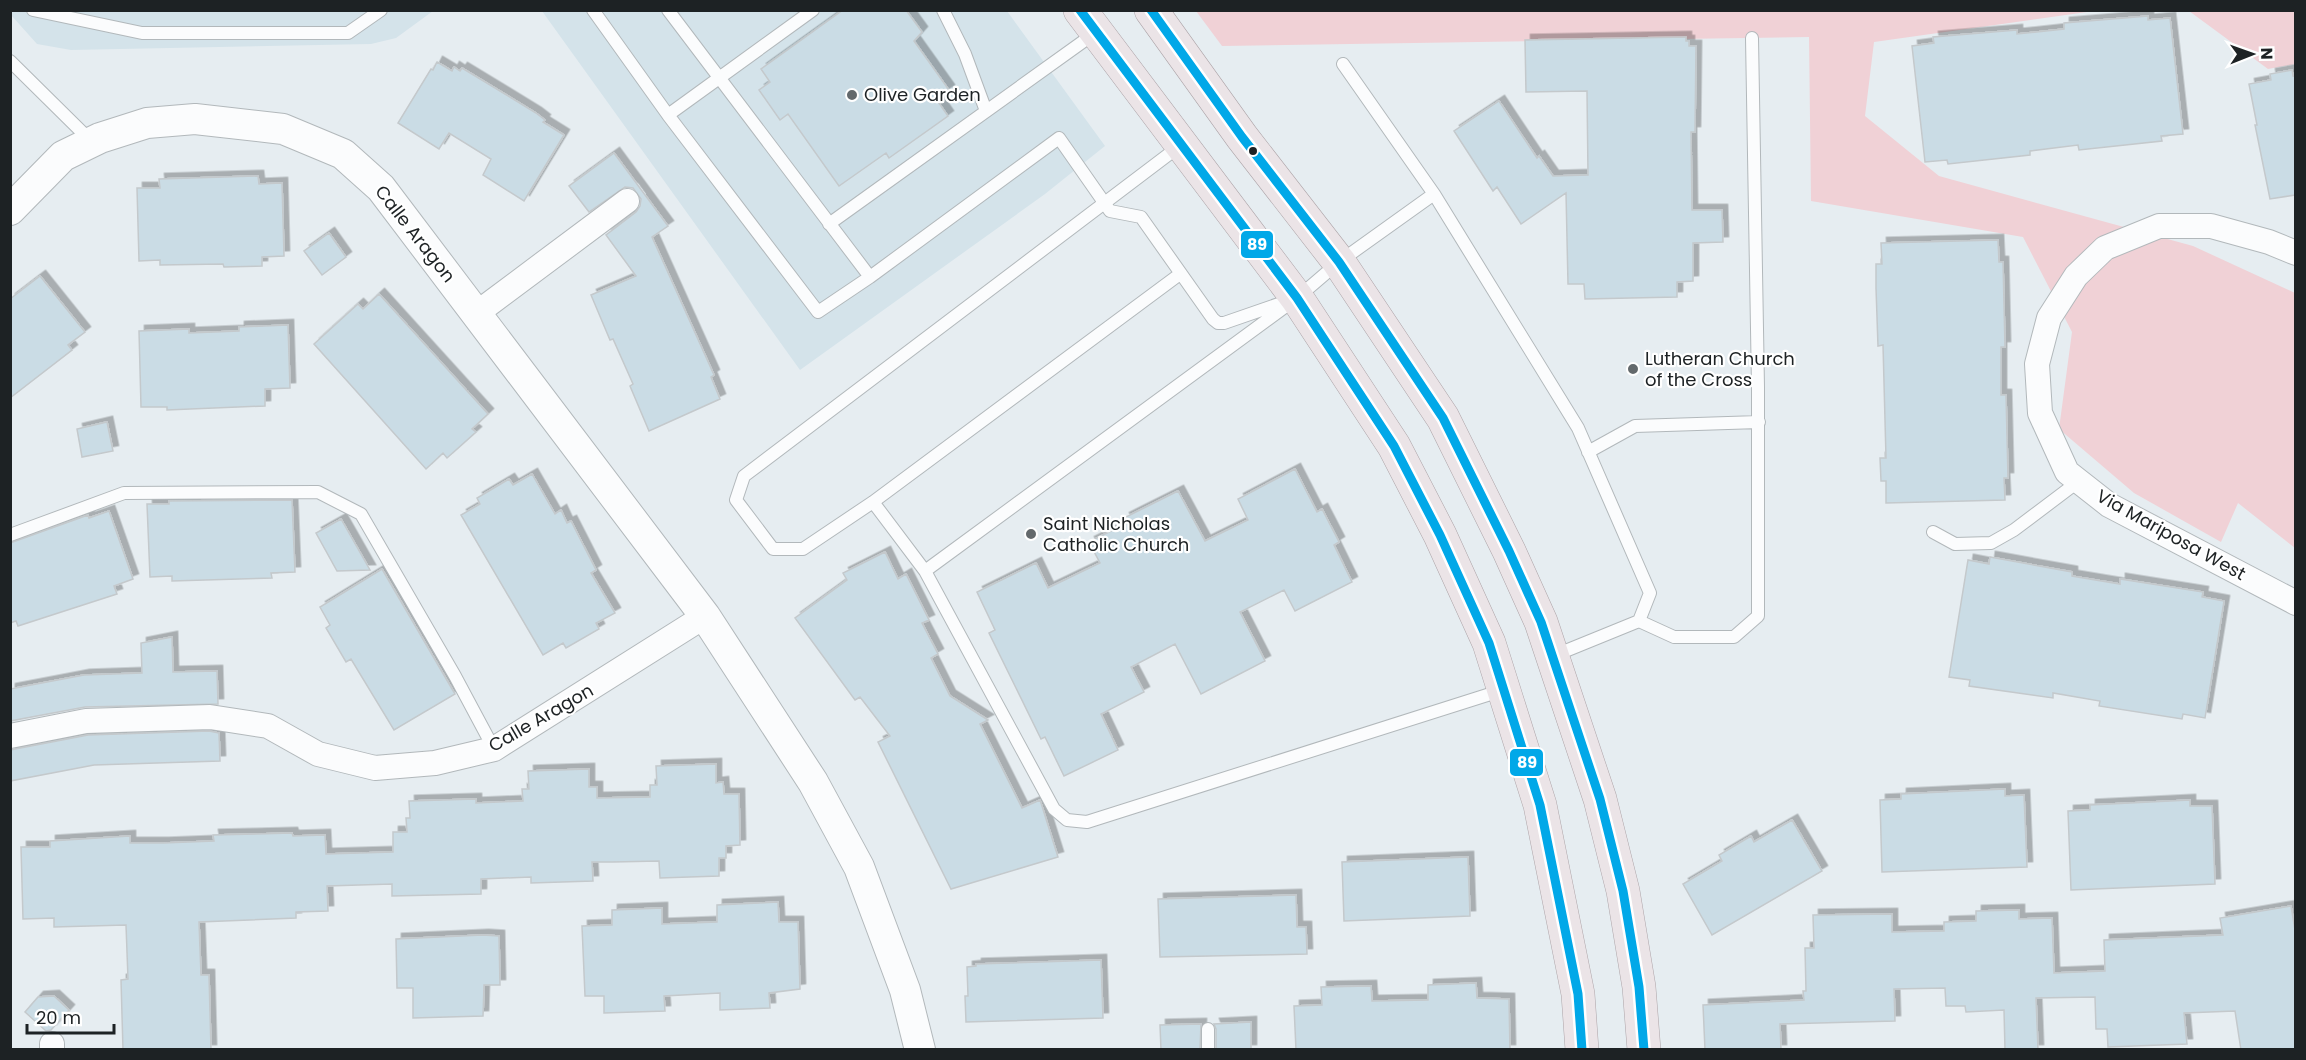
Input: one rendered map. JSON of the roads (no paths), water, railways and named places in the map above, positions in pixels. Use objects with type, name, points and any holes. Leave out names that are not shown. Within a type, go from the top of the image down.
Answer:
[{"type":"main road","points":[[1151,10],[1242,137],[1339,262],[1443,418],[1541,622],[1599,799],[1623,891],[1639,987],[1644,1050]]},
{"type":"main road","points":[[1088,21],[1297,298],[1394,447],[1440,536],[1489,643],[1540,805],[1578,994],[1582,1050]]},
{"type":"street","name":"Calle Aragon","points":[[10,210],[63,156],[92,142],[147,123],[195,119],[283,129],[343,154],[381,188],[705,616],[813,782],[859,867],[905,990],[920,1050]]},
{"type":"street","points":[[477,314],[627,201]]},
{"type":"street","name":"Via Mariposa West","points":[[2295,253],[2269,242],[2211,225],[2159,226],[2105,248],[2076,276],[2049,318],[2037,364],[2040,413],[2067,472],[2109,505],[2295,603]]},
{"type":"street","name":"Calle Aragon","points":[[10,735],[86,721],[210,717],[268,726],[318,754],[375,768],[435,762],[494,749],[705,616]]},
{"type":"lane","points":[[33,10],[142,33],[348,33],[363,16],[381,10]]},
{"type":"lane","points":[[593,10],[668,115],[818,312],[870,277],[1059,138],[1110,211],[1141,217],[1213,320],[1224,323],[1297,298]]},
{"type":"lane","points":[[668,10],[870,277]]},
{"type":"lane","points":[[668,115],[813,10]]},
{"type":"lane","points":[[943,10],[966,54],[986,111]]},
{"type":"lane","points":[[829,224],[986,111],[1088,21]]},
{"type":"lane","points":[[1552,656],[1640,621],[1674,637],[1734,637],[1758,616],[1759,422],[1752,38]]},
{"type":"lane","points":[[10,61],[92,142]]},
{"type":"lane","points":[[1343,64],[1434,194],[1578,428],[1650,593],[1640,621]]},
{"type":"lane","points":[[1180,274],[873,502],[803,549],[772,549],[736,500],[744,476],[1182,145]]},
{"type":"lane","points":[[925,571],[1297,298],[1339,262],[1434,194]]},
{"type":"lane","points":[[1588,452],[1635,426],[1759,422]]},
{"type":"lane","points":[[1933,532],[1955,544],[1991,543],[2014,530],[2079,481]]},
{"type":"lane","points":[[10,534],[124,493],[318,492],[361,514],[455,676],[494,749]]},
{"type":"lane","points":[[873,502],[925,571],[1054,809],[1067,820],[1087,822],[1504,690]]},
{"type":"lane","points":[[1208,1029],[1208,1050]]},
{"type":"place","name":"Olive Garden","points":[[852,95]]},
{"type":"place","name":"Lutheran Church of the Cross","points":[[1633,369]]},
{"type":"place","name":"Saint Nicholas Catholic Church","points":[[1031,534]]}]
